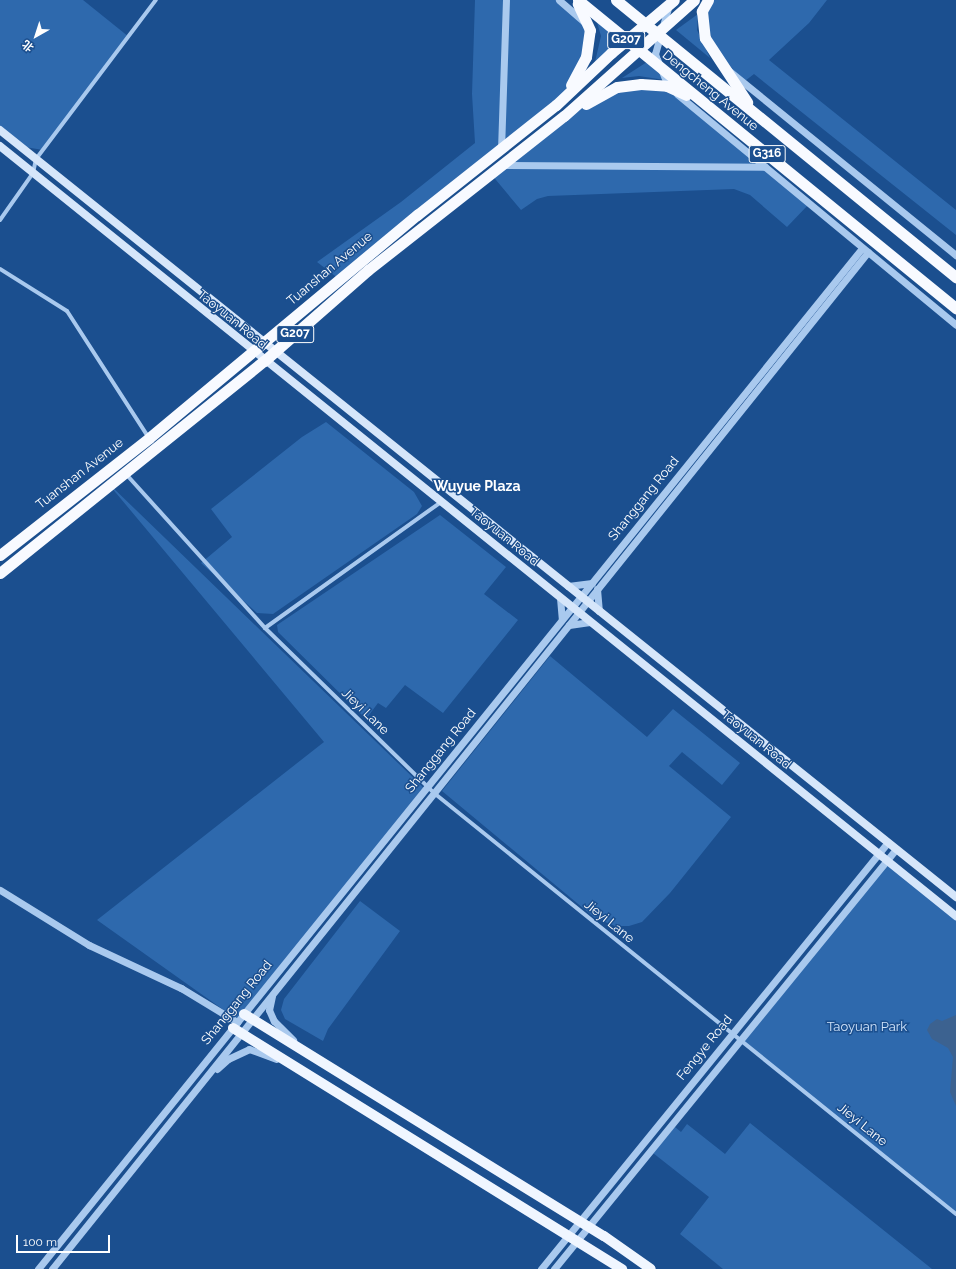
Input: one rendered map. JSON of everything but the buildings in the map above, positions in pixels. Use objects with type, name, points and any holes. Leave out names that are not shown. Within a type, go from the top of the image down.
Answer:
[{"type":"highway","points":[[552,108],[576,79],[586,57],[590,30],[583,11],[576,0]]},
{"type":"highway","name":"Dengcheng Avenue","points":[[576,0],[956,308]]},
{"type":"highway","name":"Dengcheng Avenue","points":[[616,0],[956,277]]},
{"type":"highway","name":"Tuanshan Avenue","points":[[2,551],[149,438],[411,220],[501,150],[552,108],[626,40],[673,0]]},
{"type":"highway","name":"G207","points":[[656,33],[694,0]]},
{"type":"highway","points":[[708,0],[702,11],[705,38],[721,65],[754,113]]},
{"type":"highway","name":"Tuanshan Avenue","points":[[0,573],[264,361],[368,270],[564,116],[656,33]]},
{"type":"highway","points":[[564,116],[617,87],[666,86],[703,103]]},
{"type":"main road","name":"Taoyuan Road","points":[[0,130],[956,897]]},
{"type":"main road","name":"Taoyuan Road","points":[[0,146],[264,361],[956,916]]},
{"type":"main road","points":[[248,1017],[580,1221],[651,1269]]},
{"type":"main road","points":[[237,1028],[576,1242],[622,1269]]},
{"type":"street","points":[[0,220],[33,173],[36,159],[156,0]]},
{"type":"street","points":[[501,150],[506,0]]},
{"type":"street","points":[[559,0],[590,30]]},
{"type":"street","points":[[673,0],[664,17],[655,54],[666,86],[956,325]]},
{"type":"street","points":[[721,65],[745,81],[956,255]]},
{"type":"street","points":[[502,165],[765,167]]},
{"type":"street","name":"Shanggang Road","points":[[52,1269],[190,1096],[237,1028],[248,1017],[427,787],[562,619],[575,610],[584,599],[592,583],[865,250]]},
{"type":"street","name":"Shanggang Road","points":[[584,599],[597,589],[865,250]]},
{"type":"street","points":[[0,269],[67,311],[149,438]]},
{"type":"street","name":"Jieyi Lane","points":[[125,473],[265,628],[427,787],[956,1214]]},
{"type":"street","points":[[265,628],[441,502]]},
{"type":"street","points":[[568,586],[592,583]]},
{"type":"street","points":[[597,589],[600,611]]},
{"type":"street","points":[[560,598],[562,619]]},
{"type":"street","name":"Shanggang Road","points":[[38,1269],[237,1028],[272,994],[569,625],[575,610]]},
{"type":"street","points":[[569,625],[590,622]]},
{"type":"street","name":"Fengye Road","points":[[541,1269],[888,842]]},
{"type":"street","name":"Fengye Road","points":[[554,1269],[896,849]]},
{"type":"street","points":[[0,890],[89,945],[181,988],[237,1028]]},
{"type":"street","points":[[272,994],[269,1010],[274,1021],[283,1032],[320,1061]]},
{"type":"street","points":[[190,1096],[228,1059],[250,1049],[308,1074]]},
{"type":"green space","points":[[0,0],[83,0],[129,37],[43,150],[25,147],[0,126]]},
{"type":"green space","points":[[475,0],[562,0],[590,30],[586,57],[556,105],[339,279],[317,262],[401,202],[475,143],[472,94]]},
{"type":"green space","points":[[709,0],[827,0],[809,23],[769,60],[956,210],[956,235],[754,74],[745,81],[721,65],[705,38]]},
{"type":"green space","points":[[698,14],[697,30],[710,58],[676,30]]},
{"type":"green space","points":[[596,19],[620,41],[595,62],[601,36]]},
{"type":"green space","points":[[647,62],[671,81],[639,76],[622,78]]},
{"type":"green space","points":[[667,86],[809,204],[787,227],[750,195],[734,189],[548,196],[537,199],[521,210],[491,174],[564,116],[617,87]]},
{"type":"green space","points":[[326,422],[414,492],[422,506],[417,514],[273,614],[257,613],[201,563],[232,537],[211,509],[302,437]]},
{"type":"green space","points":[[106,481],[428,792],[242,1023],[97,920],[324,742]]},
{"type":"green space","points":[[440,515],[506,567],[484,594],[518,620],[443,713],[405,685],[386,708],[378,703],[366,719],[278,632],[277,625]]},
{"type":"green space","points":[[550,656],[647,737],[673,709],[740,763],[722,785],[682,752],[669,766],[731,817],[670,893],[642,922],[629,926],[615,926],[595,918],[442,791]]},
{"type":"green space","name":"Taoyuan Park","points":[[886,859],[956,916],[956,1214],[740,1040]]},
{"type":"green space","points":[[360,901],[400,931],[328,1029],[323,1041],[285,1019],[281,1010],[284,999]]},
{"type":"green space","points":[[750,1123],[932,1269],[723,1269],[680,1234],[709,1197],[653,1153],[675,1127],[681,1132],[687,1124],[725,1154]]},
{"type":"shaded area","points":[[956,1015],[956,1106],[950,1092],[953,1057],[948,1048],[932,1039],[927,1030],[930,1024],[937,1019],[942,1021]]},
{"type":"district","name":"Wuyue Plaza","points":[[477,486]]}]
